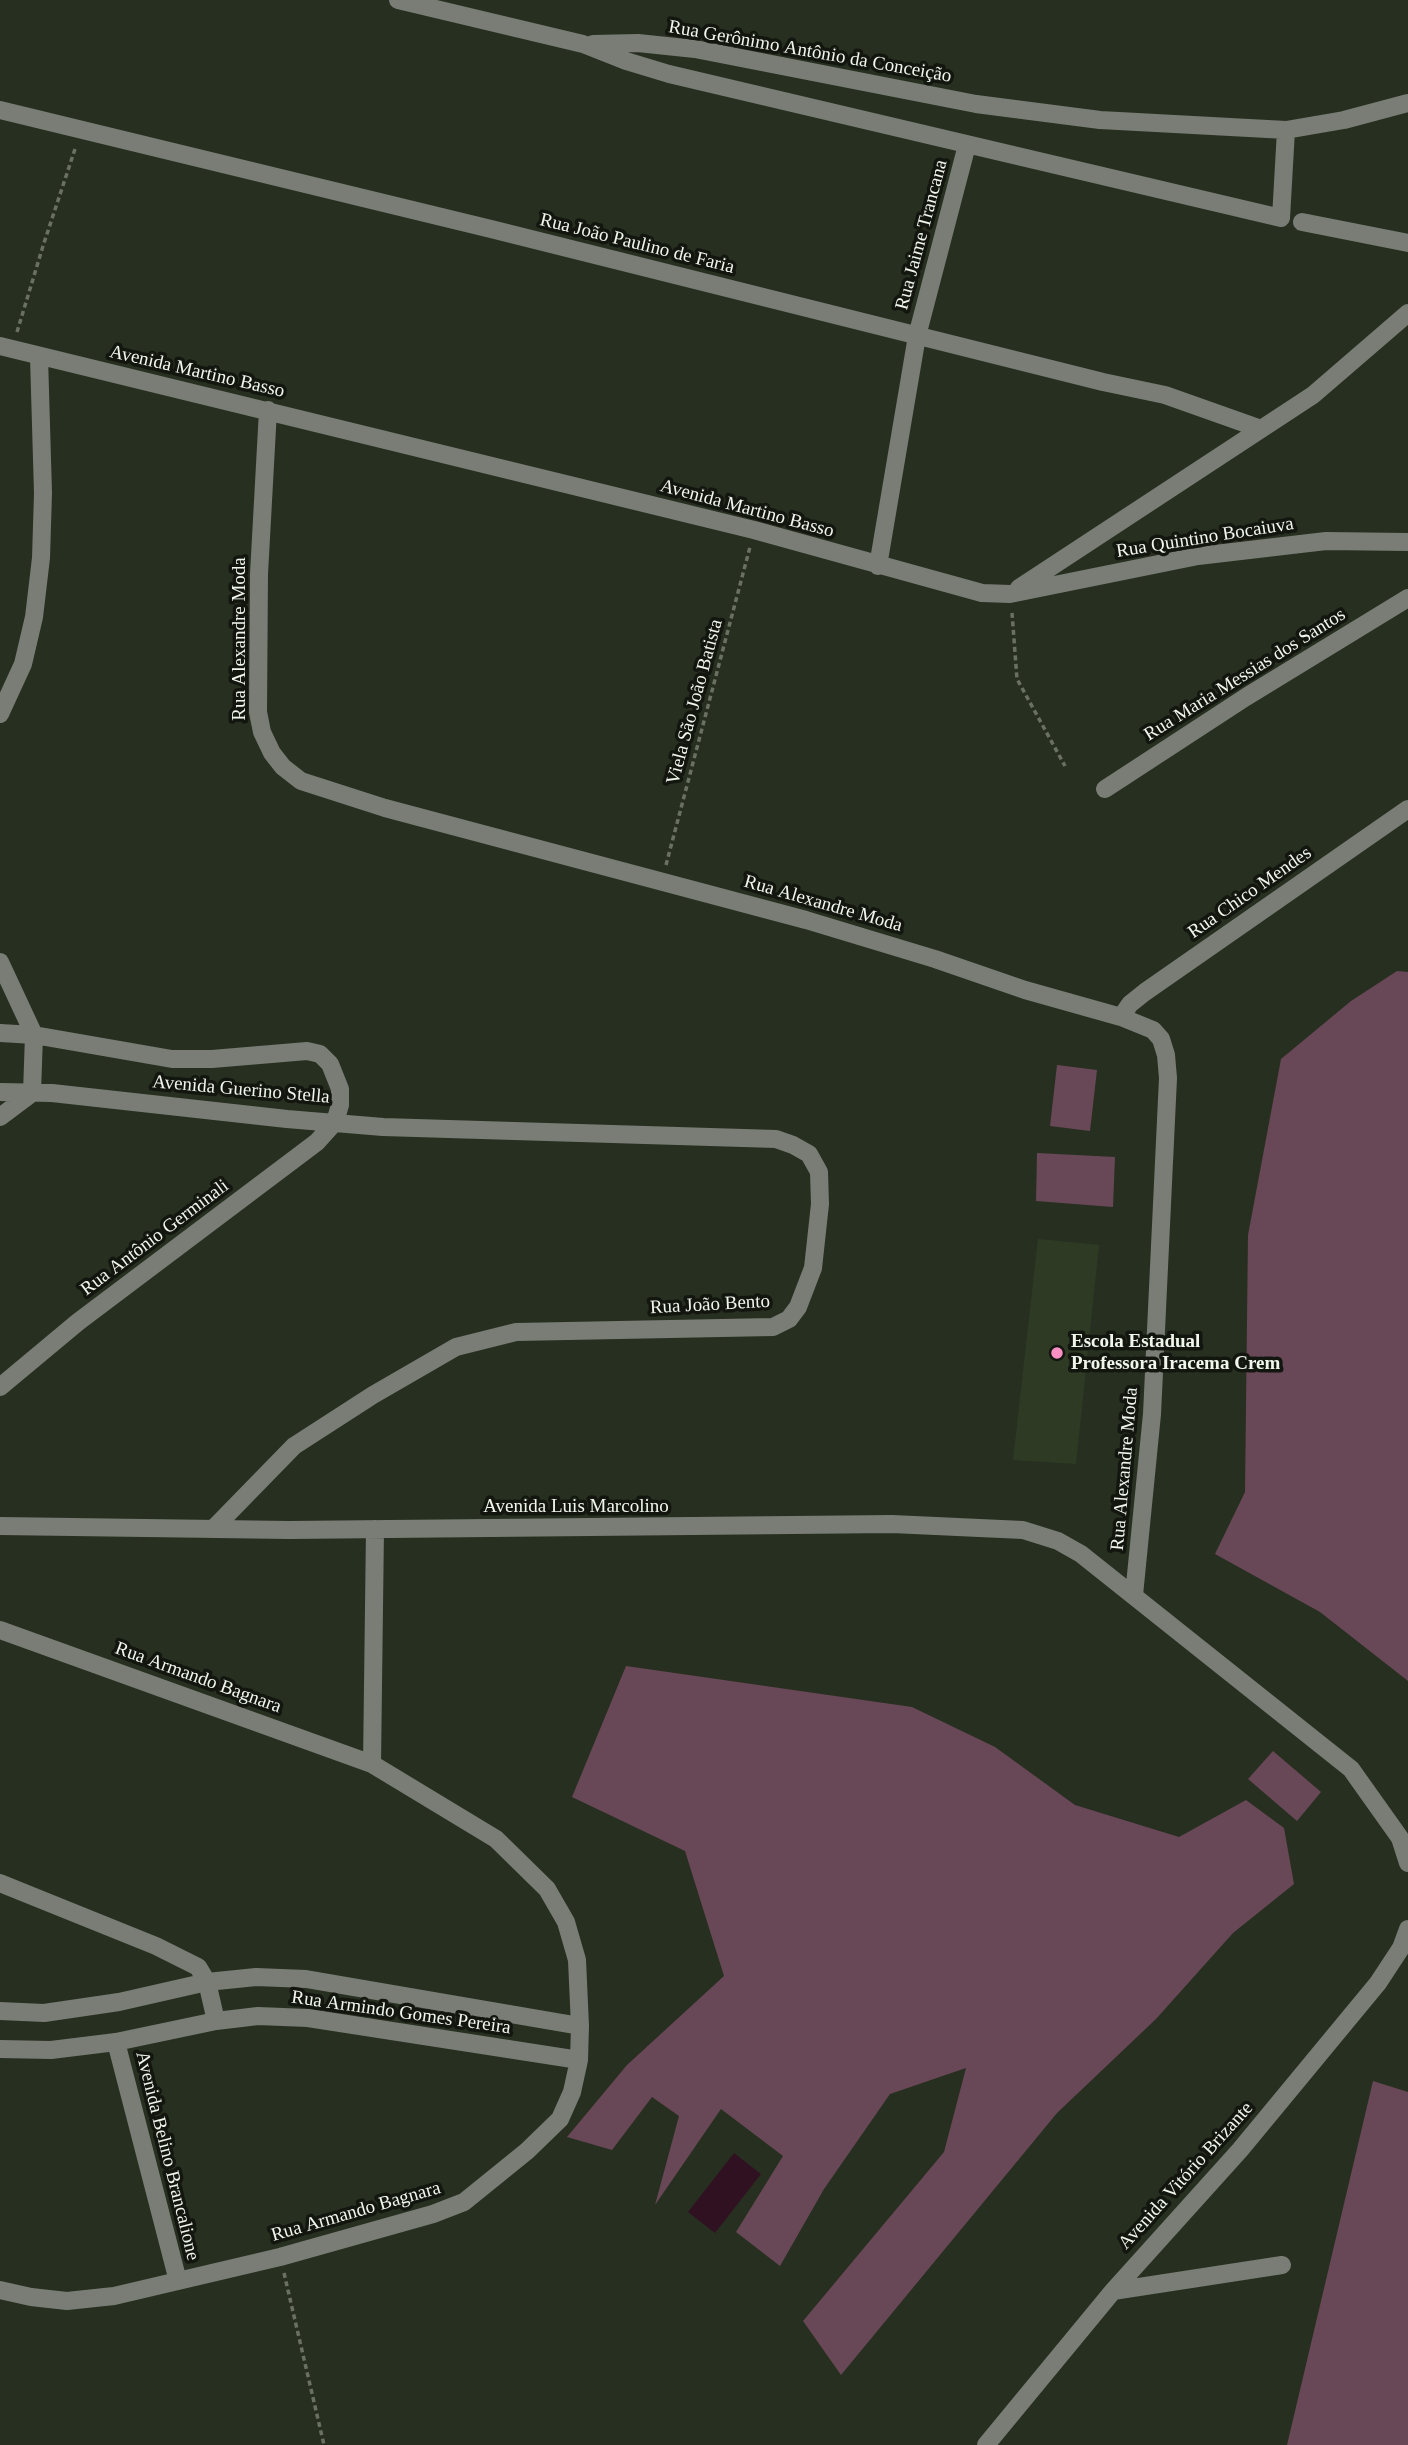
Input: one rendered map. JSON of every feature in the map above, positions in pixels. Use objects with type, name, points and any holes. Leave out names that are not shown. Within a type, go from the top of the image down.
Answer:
[{"type":"street","points":[[398,0],[583,44],[669,74],[1281,218],[1286,130]]},
{"type":"street","name":"Rua Gerônimo Antônio da Conceição","points":[[583,44],[638,43],[695,49],[976,104],[1100,120],[1286,130],[1344,120],[1408,103]]},
{"type":"street","name":"Rua João Paulino de Faria","points":[[0,110],[1165,395],[1261,429]]},
{"type":"street","name":"Rua Jaime Trancana","points":[[878,566],[917,336],[967,145]]},
{"type":"street","points":[[1302,222],[1408,243]]},
{"type":"street","points":[[1010,594],[1313,395],[1408,313]]},
{"type":"street","name":"Avenida Martino Basso","points":[[6,347],[38,357],[268,410],[754,530],[982,593],[1010,594]]},
{"type":"street","points":[[0,713],[23,664],[34,617],[41,558],[43,493],[38,357]]},
{"type":"street","name":"Rua Alexandre Moda","points":[[268,410],[259,574],[258,712],[262,732],[272,753],[283,767],[301,781],[385,808],[806,920],[935,959],[1025,990],[1121,1017],[1153,1030],[1161,1039],[1168,1078],[1152,1414],[1134,1595]]},
{"type":"street","name":"Rua Quintino Bocaiuva","points":[[1010,594],[1198,556],[1326,541],[1408,542]]},
{"type":"street","name":"Rua Maria Messias dos Santos","points":[[1105,789],[1246,697],[1408,598]]},
{"type":"street","name":"Rua Chico Mendes","points":[[1121,1017],[1130,1004],[1145,992],[1408,809]]},
{"type":"street","points":[[0,962],[34,1035],[33,1093],[0,1116]]},
{"type":"street","name":"Avenida Guerino Stella","points":[[0,1033],[34,1035],[172,1059],[212,1059],[297,1051],[320,1054],[330,1064],[340,1089],[340,1105],[335,1122],[52,1093],[0,1092]]},
{"type":"street","name":"Rua Antônio Germinali","points":[[0,1387],[78,1322],[317,1142],[335,1122]]},
{"type":"street","name":"Rua João Bento","points":[[214,1528],[294,1446],[373,1395],[456,1348],[516,1332],[773,1327],[789,1319],[798,1307],[813,1268],[820,1204],[819,1172],[809,1154],[776,1139],[383,1127],[335,1122]]},
{"type":"street","name":"Avenida Luis Marcolino","points":[[0,1526],[375,1529],[892,1524],[1023,1530],[1058,1541],[1081,1553],[1134,1595]]},
{"type":"street","points":[[372,1764],[375,1529]]},
{"type":"street","points":[[1134,1595],[1352,1769],[1400,1838],[1408,1863]]},
{"type":"street","name":"Rua Armando Bagnara","points":[[0,1630],[372,1764],[496,1839],[547,1889],[566,1923],[577,1960],[580,2026],[579,2060],[572,2092],[559,2119],[527,2151],[464,2202],[433,2214],[281,2257],[114,2296],[67,2301],[0,2290]]},
{"type":"street","points":[[0,1883],[175,1954],[198,1967],[207,1982],[216,2021]]},
{"type":"street","name":"Avenida Vitório Brizante","points":[[986,2445],[1113,2291],[1240,2150],[1378,1983],[1401,1948],[1408,1929]]},
{"type":"street","name":"Rua Armindo Gomes Pereira","points":[[0,2011],[44,2014],[120,2002],[207,1982],[256,1977],[306,1979],[580,2026]]},
{"type":"street","name":"Rua Armindo Gomes Pereira","points":[[0,2049],[51,2050],[116,2042],[258,2015],[308,2018],[579,2060]]},
{"type":"street","name":"Avenida Belino Brancalione","points":[[116,2042],[178,2281]]},
{"type":"street","points":[[1113,2291],[1282,2265]]},
{"type":"path","points":[[6,347],[81,131]]},
{"type":"path","name":"Viela São João Batista","points":[[662,880],[754,530]]},
{"type":"path","points":[[1010,594],[1017,680],[1065,765]]},
{"type":"path","points":[[281,2257],[324,2445]]},
{"type":"shaded area","points":[[1397,971],[1408,972],[1408,1681],[1320,1612],[1215,1554],[1245,1492],[1248,1235],[1281,1059],[1351,1001]]},
{"type":"shaded area","points":[[1057,1065],[1097,1070],[1090,1131],[1050,1126]]},
{"type":"shaded area","points":[[1037,1153],[1115,1157],[1113,1207],[1036,1201]]},
{"type":"shaded area","name":"Escola Estadual Professora Iracema Crem","points":[[1038,1239],[1099,1245],[1076,1464],[1013,1460]]},
{"type":"shaded area","points":[[626,1666],[912,1707],[995,1747],[1075,1805],[1179,1837],[1246,1800],[1284,1828],[1294,1884],[1233,1933],[1156,2019],[1057,2113],[841,2375],[803,2321],[944,2152],[966,2068],[890,2094],[824,2189],[780,2266],[736,2232],[783,2156],[721,2109],[655,2205],[679,2116],[652,2097],[612,2150],[567,2137],[627,2065],[724,1976],[685,1851],[572,1797]]},
{"type":"shaded area","points":[[1273,1751],[1321,1792],[1297,1821],[1248,1779]]},
{"type":"shaded area","points":[[1373,2081],[1408,2092],[1408,2445],[1287,2445]]},
{"type":"shaded area","points":[[734,2153],[761,2174],[715,2233],[688,2212]]},
{"type":"place","name":"Escola Estadual Professora Iracema Crem","points":[[1057,1353]]}]
